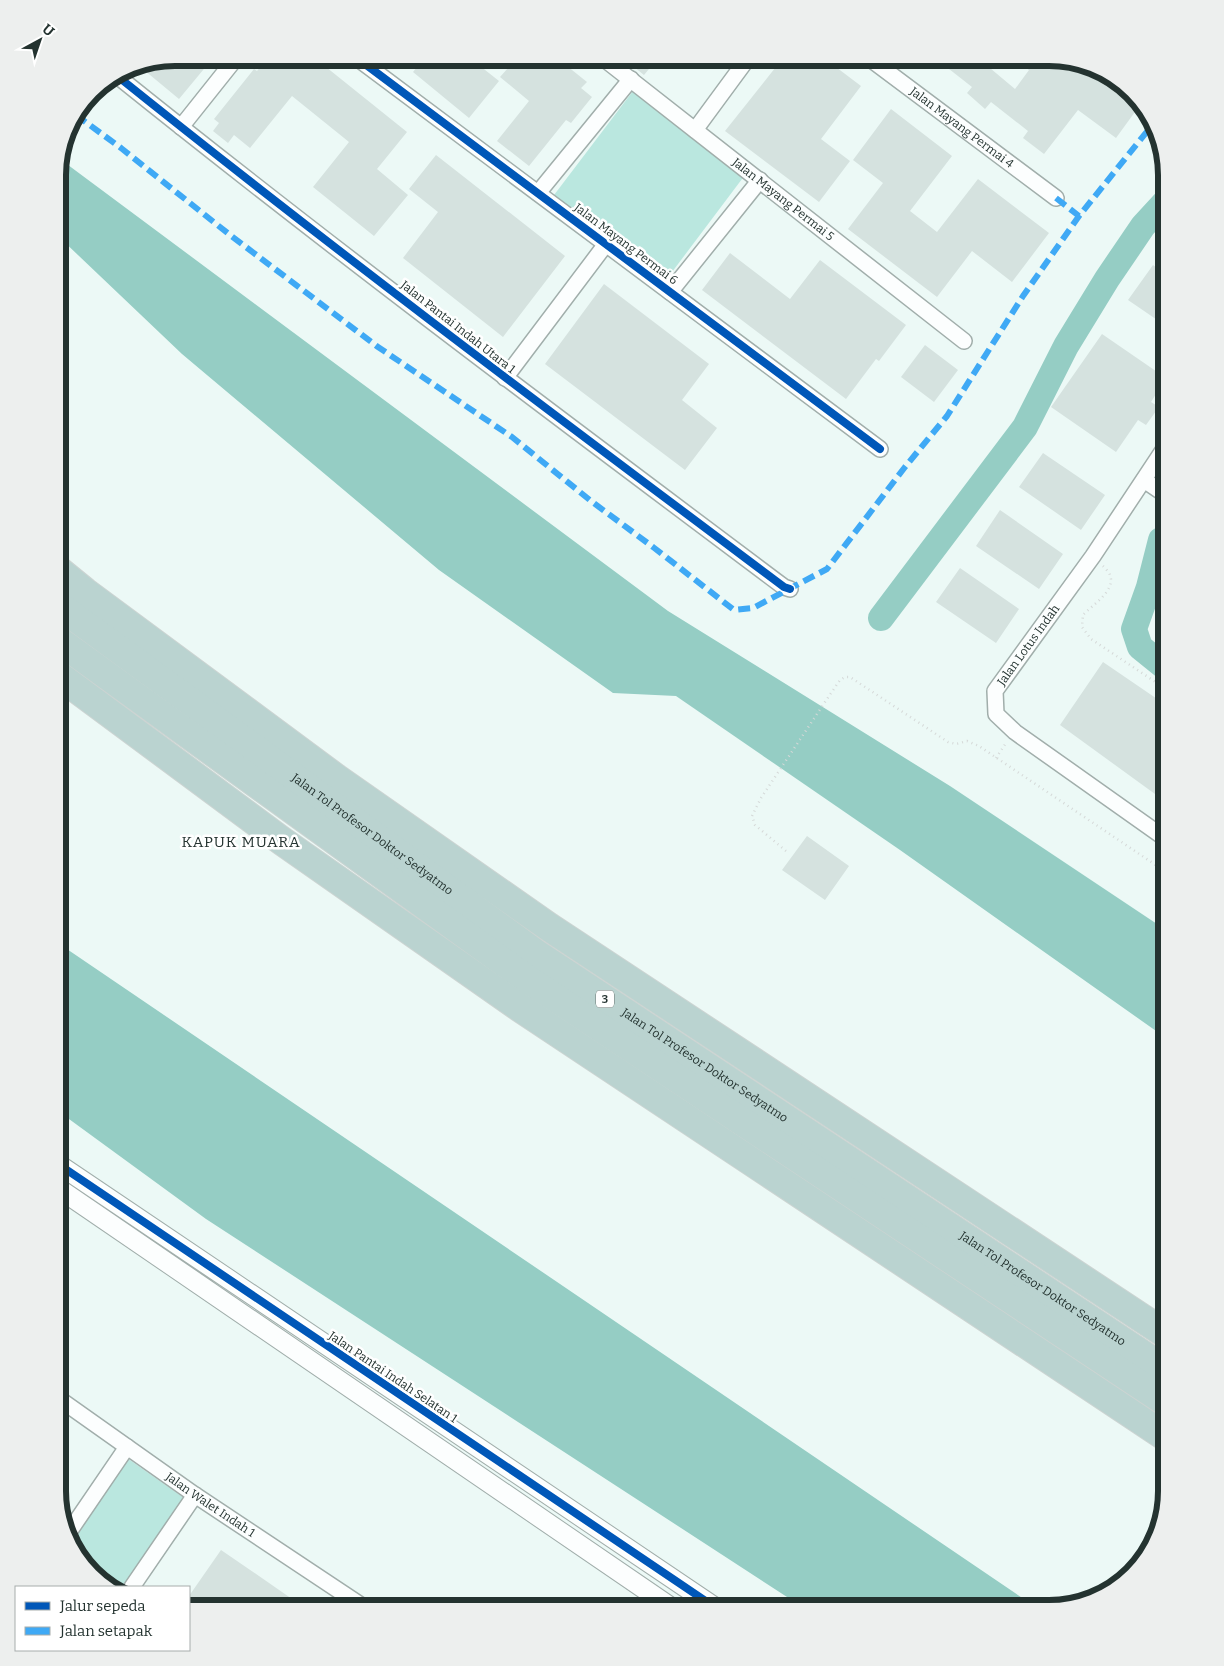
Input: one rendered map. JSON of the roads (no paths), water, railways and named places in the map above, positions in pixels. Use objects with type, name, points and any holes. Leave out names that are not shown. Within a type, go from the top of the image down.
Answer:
[{"type":"highway","name":"Jalan Tol Profesor Doktor Sedyatmo","points":[[66,577],[336,778],[549,927],[1158,1329]]},
{"type":"highway","name":"Jalan Tol Profesor Doktor Sedyatmo","points":[[66,611],[538,955],[1158,1365]]},
{"type":"highway","name":"Jalan Tol Profesor Doktor Sedyatmo","points":[[66,646],[527,979],[1158,1397]]},
{"type":"highway","points":[[66,681],[282,841],[519,1007],[1158,1432]]},
{"type":"street","points":[[181,127],[230,66]]},
{"type":"street","name":"Jalan Mayang Permai 6","points":[[369,66],[880,449]]},
{"type":"street","name":"Jalan Mayang Permai 5","points":[[614,66],[964,341]]},
{"type":"street","points":[[695,130],[742,66]]},
{"type":"street","name":"Jalan Mayang Permai 4","points":[[880,66],[1056,198]]},
{"type":"street","points":[[538,193],[631,79]]},
{"type":"street","name":"Jalan Pantai Indah Utara 1","points":[[123,80],[505,378],[776,581],[790,589]]},
{"type":"street","points":[[670,292],[760,180]]},
{"type":"street","points":[[505,378],[606,244]]},
{"type":"street","name":"Jalan Lotus Indah","points":[[1158,458],[1093,556],[995,691],[996,714],[1015,732],[1158,832]]},
{"type":"street","points":[[1144,480],[1158,490]]},
{"type":"street","name":"Jalan Pantai Indah Selatan 1","points":[[66,1169],[704,1600]]},
{"type":"street","points":[[66,1193],[660,1600]]},
{"type":"street","name":"Jalan Walet Indah 1","points":[[66,1404],[194,1495],[354,1600]]},
{"type":"street","points":[[73,1526],[127,1447]]},
{"type":"street","points":[[133,1586],[194,1495]]},
{"type":"waterway","points":[[881,618],[1025,427],[1066,346],[1107,279],[1143,226],[1158,210]]},
{"type":"waterway","points":[[1158,552],[1149,587],[1134,629],[1140,647],[1158,662]]},
{"type":"district","name":"KAPUK MUARA","points":[[241,842]]}]
